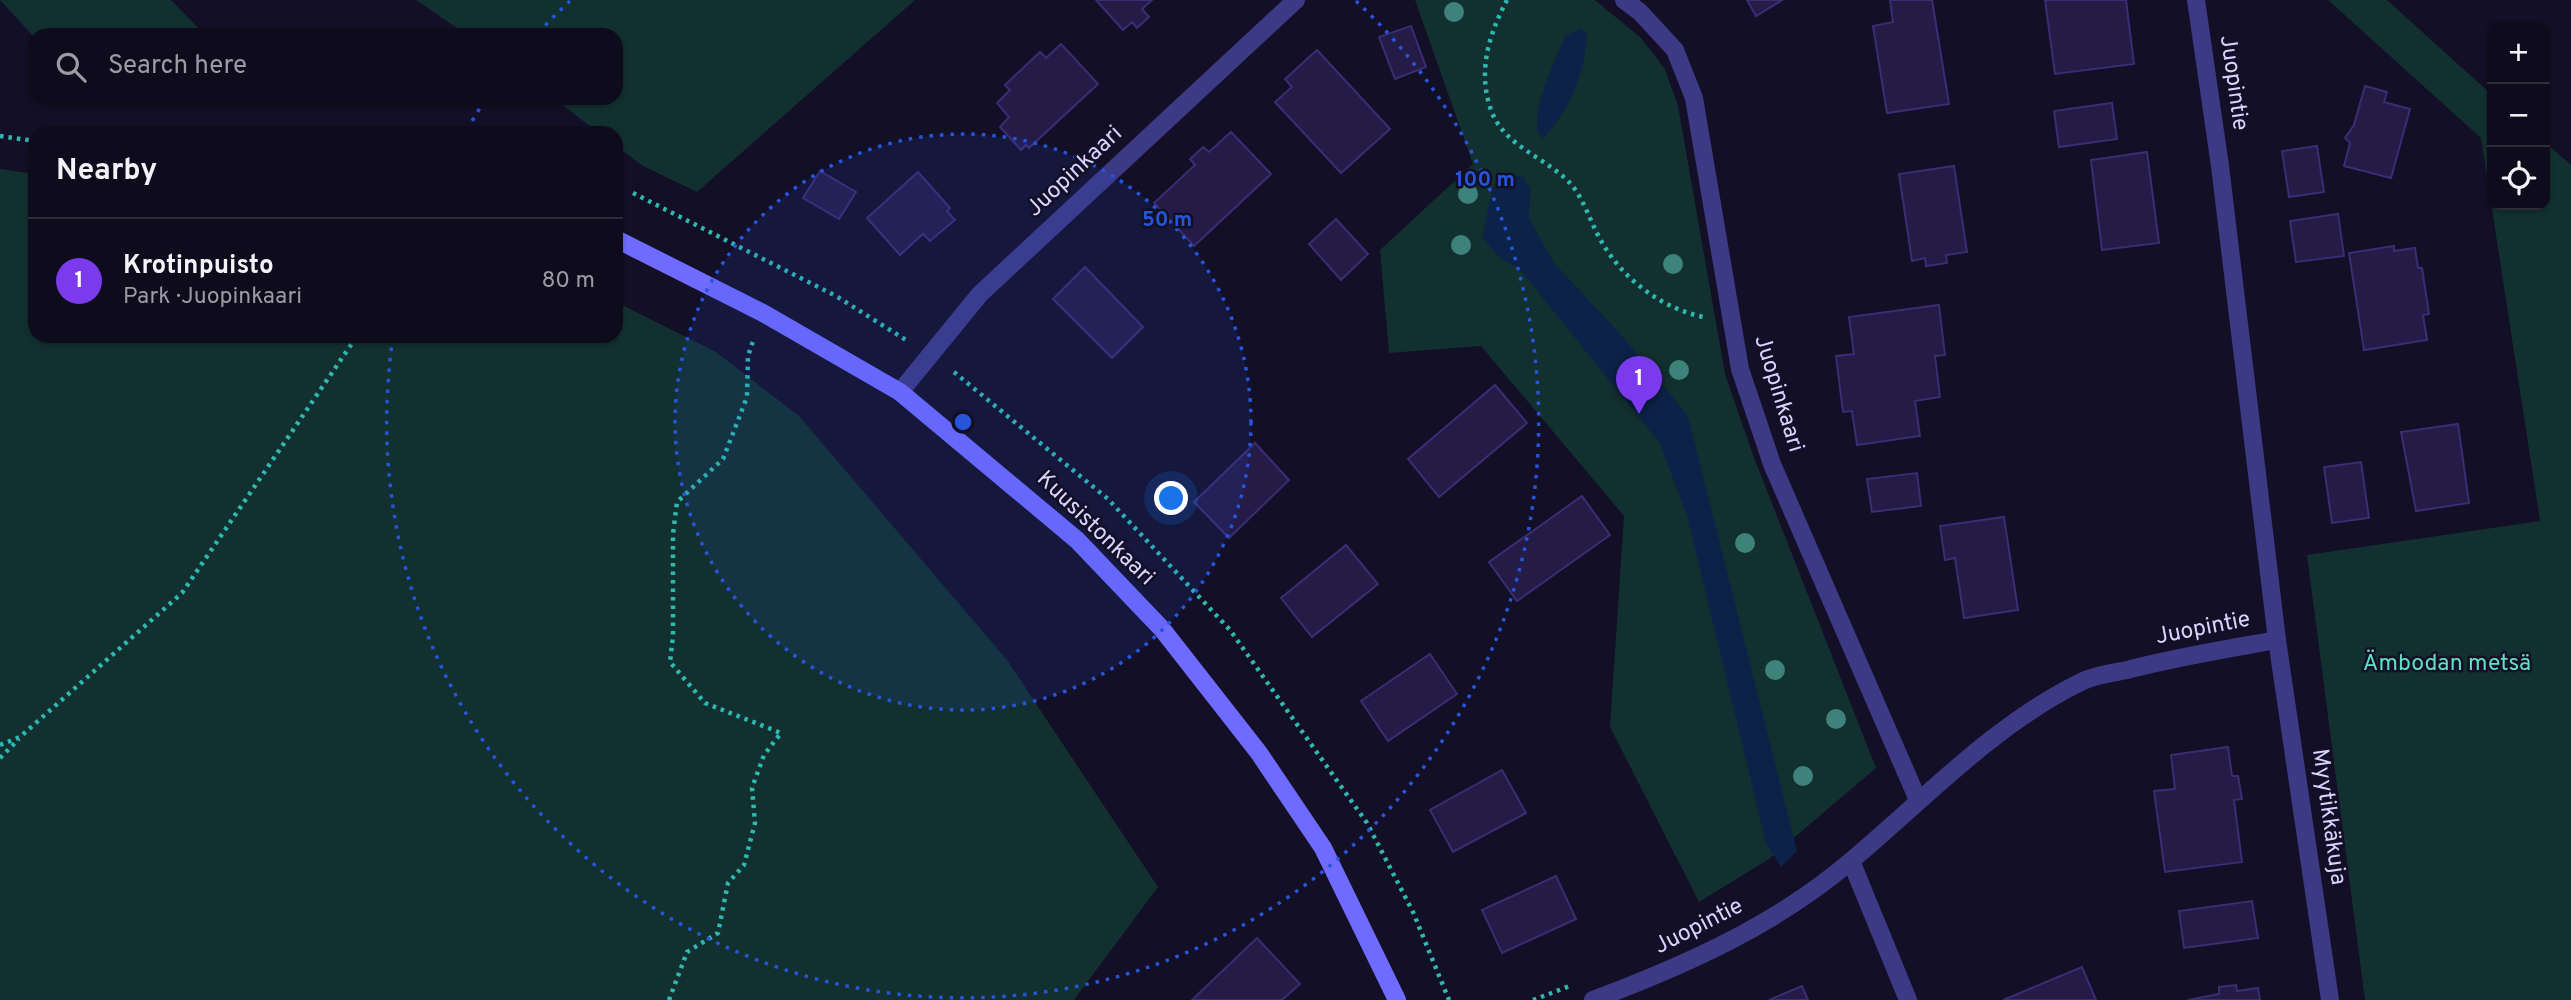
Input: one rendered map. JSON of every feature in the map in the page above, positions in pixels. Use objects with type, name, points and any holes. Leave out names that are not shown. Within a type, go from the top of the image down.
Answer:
[{"type":"street","name":"Juopinkaari","points":[[900,392],[980,294],[1296,0]]},
{"type":"street","name":"Juopinkaari","points":[[1624,0],[1640,12],[1675,50],[1694,98],[1740,369],[1772,464],[1918,800]]},
{"type":"street","name":"Juopintie","points":[[1593,1000],[1681,967],[1793,904],[1851,861],[1918,800],[2012,723],[2083,681],[2182,656],[2277,640],[2220,166],[2196,0]]},
{"type":"street","name":"Kuusistonkaari","points":[[623,243],[763,313],[900,392],[1077,540],[1162,629],[1259,753],[1324,848],[1397,1000]]},
{"type":"street","name":"Myytikkäkuja","points":[[2277,640],[2330,1000]]},
{"type":"street","points":[[1851,861],[1908,1000]]},
{"type":"path","points":[[1507,0],[1483,60],[1490,109],[1506,136],[1570,184],[1603,246],[1627,275],[1643,289],[1684,313],[1710,318],[1731,318]]},
{"type":"path","points":[[0,136],[28,140]]},
{"type":"path","points":[[633,193],[836,296],[909,341]]},
{"type":"path","points":[[669,1000],[687,951],[718,933],[728,883],[744,864],[755,823],[752,788],[764,755],[781,733],[705,703],[670,662],[673,636],[673,534],[677,502],[723,459],[747,397],[748,356],[763,313]]},
{"type":"path","points":[[0,758],[20,737],[182,593],[351,343]]},
{"type":"path","points":[[948,366],[1108,499],[1230,630],[1367,823],[1413,912],[1450,1000]]},
{"type":"path","points":[[0,745],[20,737]]},
{"type":"green space","points":[[0,0],[171,0],[198,28],[28,28],[28,30]]},
{"type":"green space","points":[[416,0],[915,0],[697,192],[643,166],[623,151],[623,126],[590,126],[562,105],[623,105],[623,28],[457,28]]},
{"type":"green space","points":[[1415,0],[1595,0],[1641,38],[1665,69],[1678,106],[1725,374],[1753,455],[1876,768],[1769,859],[1699,902],[1610,727],[1624,516],[1481,346],[1389,353],[1380,250],[1473,164]]},
{"type":"green space","name":"Ämbodan metsä","points":[[2328,0],[2387,0],[2487,90],[2487,177],[2481,138]]},
{"type":"green space","name":"Ämbodan metsä","points":[[2550,146],[2571,165],[2571,1000],[2365,1000],[2307,555],[2540,521],[2492,210],[2550,210]]},
{"type":"green space","points":[[0,169],[28,173],[28,343],[623,343],[623,306],[716,352],[799,416],[1007,660],[1158,887],[1074,1000],[0,1000]]},
{"type":"water","points":[[1581,28],[1587,33],[1579,76],[1568,103],[1543,139],[1538,131],[1537,119],[1544,89],[1565,36]]},
{"type":"water","points":[[1504,174],[1523,177],[1530,188],[1529,218],[1554,263],[1621,335],[1688,416],[1797,851],[1781,867],[1766,843],[1687,515],[1659,442],[1518,267],[1502,260],[1482,237],[1493,187]]},
{"type":"building","points":[[1096,0],[1152,0],[1142,9],[1149,17],[1137,28],[1132,22],[1123,30]]},
{"type":"building","points":[[1747,0],[1782,0],[1756,16]]},
{"type":"building","points":[[1890,0],[1932,0],[1949,104],[1887,113],[1873,26],[1893,22]]},
{"type":"building","points":[[2045,0],[2126,0],[2134,64],[2055,74]]},
{"type":"building","points":[[1411,26],[1426,67],[1395,79],[1379,37]]},
{"type":"building","points":[[1061,44],[1098,84],[1029,148],[1026,145],[1021,150],[1000,127],[1009,117],[997,103],[1010,90],[1005,85],[1040,52],[1046,58]]},
{"type":"building","points":[[1317,50],[1390,129],[1341,173],[1275,102],[1292,87],[1285,79]]},
{"type":"building","points":[[2365,86],[2387,92],[2384,102],[2410,109],[2391,178],[2344,166],[2350,143],[2345,138],[2354,125]]},
{"type":"building","points":[[2112,103],[2117,139],[2059,147],[2054,111]]},
{"type":"building","points":[[1231,132],[1271,174],[1194,246],[1154,203],[1195,165],[1190,159],[1203,147],[1209,152]]},
{"type":"building","points":[[2317,146],[2324,192],[2289,197],[2282,151]]},
{"type":"building","points":[[2147,152],[2159,243],[2102,250],[2091,160]]},
{"type":"building","points":[[1954,166],[1967,252],[1946,255],[1947,263],[1926,266],[1925,258],[1912,261],[1899,174]]},
{"type":"building","points":[[820,171],[856,192],[839,219],[803,198]]},
{"type":"building","points":[[918,172],[950,208],[947,211],[955,220],[930,241],[923,234],[900,255],[867,218]]},
{"type":"building","points":[[2338,214],[2344,256],[2296,262],[2290,221]]},
{"type":"building","points":[[1336,219],[1368,254],[1341,280],[1309,244]]},
{"type":"building","points":[[2394,246],[2394,251],[2415,248],[2418,268],[2422,268],[2429,314],[2423,315],[2427,340],[2364,350],[2349,253]]},
{"type":"building","points":[[1085,267],[1143,327],[1112,358],[1053,299]]},
{"type":"building","points":[[1939,305],[1945,355],[1935,356],[1940,397],[1915,401],[1920,436],[1857,445],[1852,411],[1843,412],[1836,356],[1854,354],[1849,317]]},
{"type":"building","points":[[1495,385],[1527,423],[1439,497],[1408,459]]},
{"type":"building","points":[[2458,424],[2469,503],[2416,511],[2401,432]]},
{"type":"building","points":[[1255,443],[1289,480],[1229,538],[1194,502]]},
{"type":"building","points":[[2361,462],[2369,518],[2332,523],[2324,467]]},
{"type":"building","points":[[1917,473],[1921,506],[1872,512],[1867,479]]},
{"type":"building","points":[[1582,496],[1610,535],[1517,601],[1489,562]]},
{"type":"building","points":[[2004,517],[2018,610],[1964,618],[1955,558],[1945,560],[1940,526]]},
{"type":"building","points":[[1346,545],[1378,584],[1312,637],[1281,598]]},
{"type":"building","points":[[1430,654],[1457,694],[1388,741],[1361,701]]},
{"type":"building","points":[[2228,747],[2232,776],[2238,776],[2242,799],[2234,800],[2242,862],[2165,872],[2154,791],[2175,789],[2171,755]]},
{"type":"building","points":[[1502,770],[1526,813],[1453,852],[1430,810]]},
{"type":"building","points":[[1556,876],[1576,919],[1502,953],[1482,910]]},
{"type":"building","points":[[2252,901],[2258,938],[2184,948],[2179,911]]},
{"type":"building","points":[[1257,938],[1300,984],[1282,1000],[1192,1000]]},
{"type":"building","points":[[2082,967],[2096,1000],[2003,1000]]},
{"type":"building","points":[[2236,985],[2237,991],[2258,988],[2260,1000],[2188,1000],[2219,994],[2219,987]]},
{"type":"building","points":[[1802,986],[1808,1000],[1769,1000]]},
{"type":"place","name":"Krotinpuisto","points":[[1639,414]]}]
